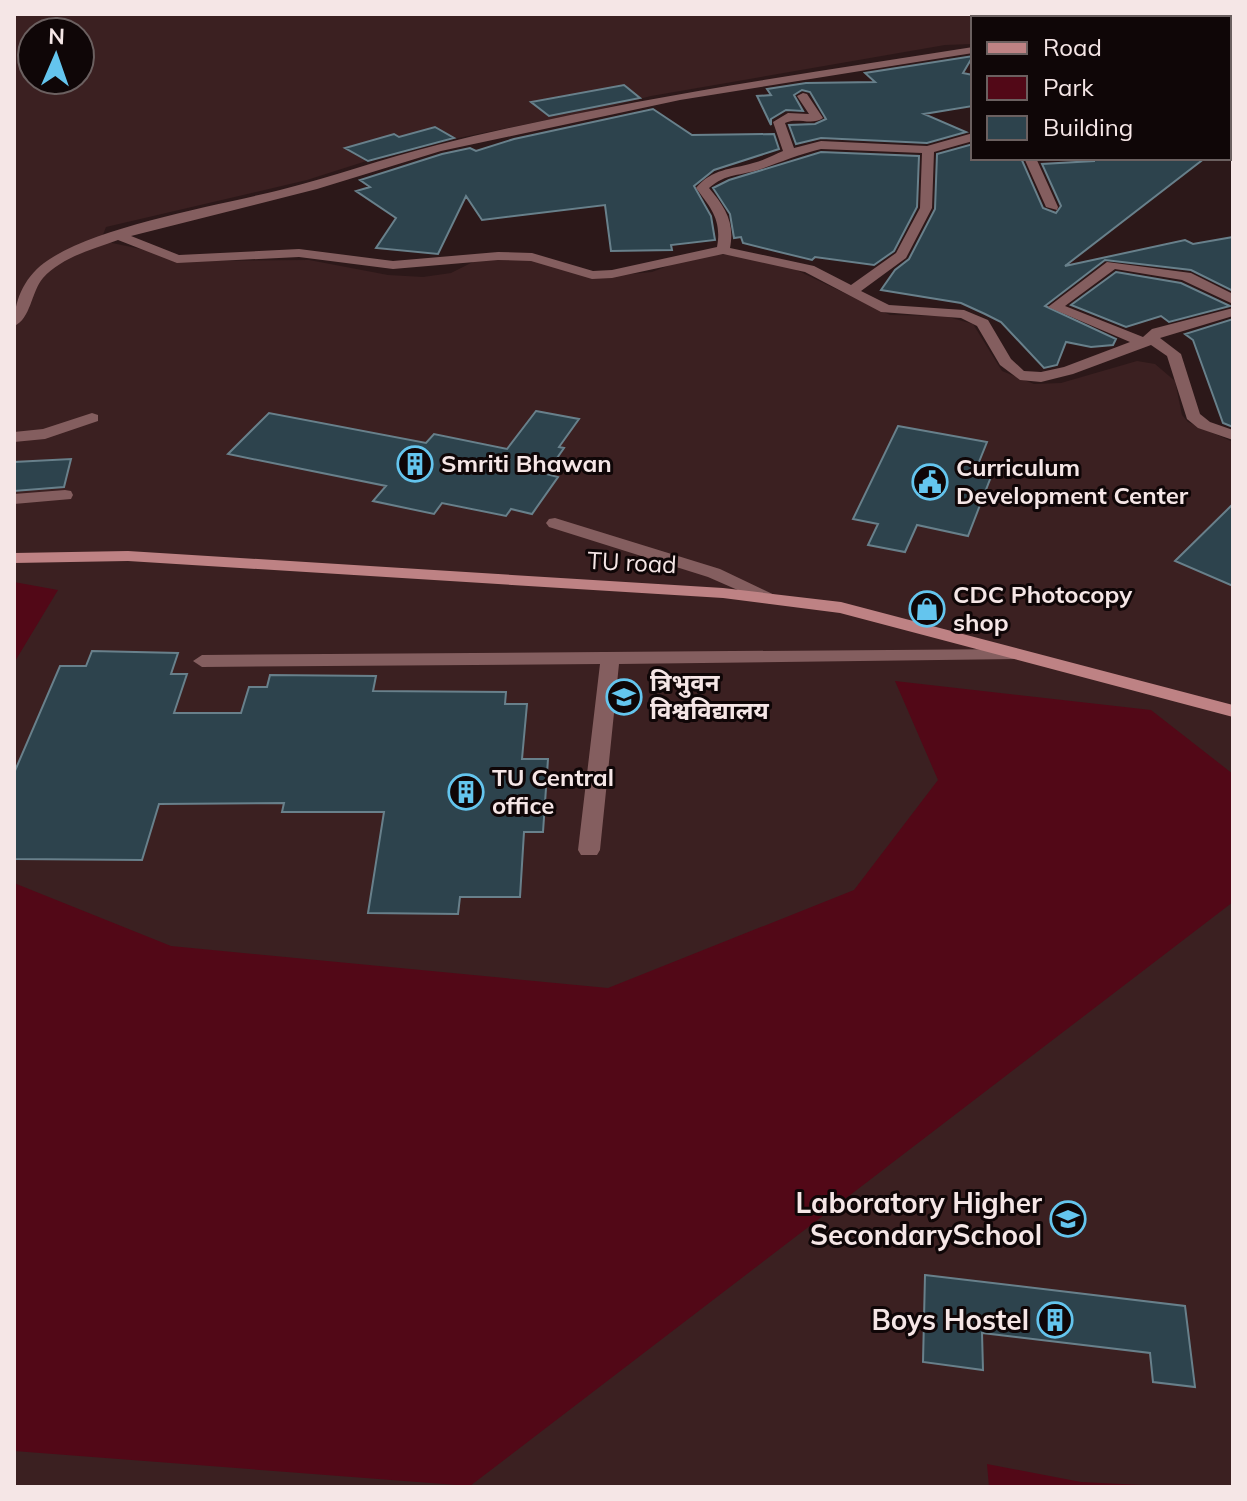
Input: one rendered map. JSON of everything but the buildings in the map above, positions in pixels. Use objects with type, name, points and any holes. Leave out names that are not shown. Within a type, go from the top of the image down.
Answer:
[{"type":"street","points":[[14,322],[23,310],[30,285],[46,270],[72,252],[118,235],[313,186],[438,148],[680,97],[971,50]]},
{"type":"street","points":[[790,153],[779,122],[788,117],[817,118],[803,96]]},
{"type":"street","points":[[723,250],[727,234],[726,216],[702,188],[714,177],[821,145],[928,150],[971,138]]},
{"type":"street","points":[[852,291],[901,255],[926,208],[928,150]]},
{"type":"street","points":[[1031,160],[1052,207]]},
{"type":"street","points":[[118,235],[177,259],[299,253],[393,265],[509,256],[532,257],[592,275],[612,274],[723,250],[809,269],[886,309],[964,314],[983,323],[1005,362],[1020,375],[1041,377],[1068,371],[1147,341],[1157,332],[1233,312]]},
{"type":"street","points":[[1233,300],[1186,276],[1112,265],[1055,307],[1174,354],[1193,416],[1204,425],[1233,435]]},
{"type":"street","points":[[14,437],[45,434],[92,418]]},
{"type":"street","points":[[14,499],[65,495]]},
{"type":"street","points":[[555,523],[714,573],[776,600]]},
{"type":"street","name":"TU road","points":[[14,558],[144,557],[723,593],[841,608],[1233,711]]},
{"type":"street","points":[[202,661],[1019,655]]},
{"type":"street","points":[[589,850],[610,658]]},
{"type":"shaded area","name":"त्रिभुवन विश्वविद्यालय","points":[[14,14],[1111,14],[971,16],[971,44],[945,45],[651,96],[404,149],[307,180],[106,227],[102,237],[112,243],[199,261],[309,260],[388,275],[423,277],[451,273],[479,259],[528,259],[585,274],[620,275],[652,272],[691,257],[718,254],[749,257],[782,263],[890,315],[945,316],[973,324],[1002,371],[1034,384],[1061,383],[1137,361],[1155,364],[1175,381],[1182,415],[1188,422],[1233,442],[1233,1487],[14,1487]]},
{"type":"green space","points":[[14,582],[58,590],[14,663]]},
{"type":"green space","points":[[895,681],[1151,710],[1233,774],[1233,902],[470,1486],[14,1451],[14,883],[171,946],[608,988],[854,890],[938,780]]},
{"type":"green space","points":[[987,1464],[1081,1482],[1182,1487],[989,1487]]},
{"type":"place","name":"Smriti Bhawan","points":[[415,464]]},
{"type":"place","name":"Curriculum Development Center","points":[[930,482]]},
{"type":"place","name":"CDC Photocopy shop","points":[[927,609]]},
{"type":"place","name":"त्रिभुवन विश्वविद्यालय","points":[[624,697]]},
{"type":"place","name":"TU Central office","points":[[466,792]]},
{"type":"place","name":"Laboratory Higher SecondarySchool","points":[[1068,1219]]},
{"type":"place","name":"Boys Hostel","points":[[1055,1320]]}]
